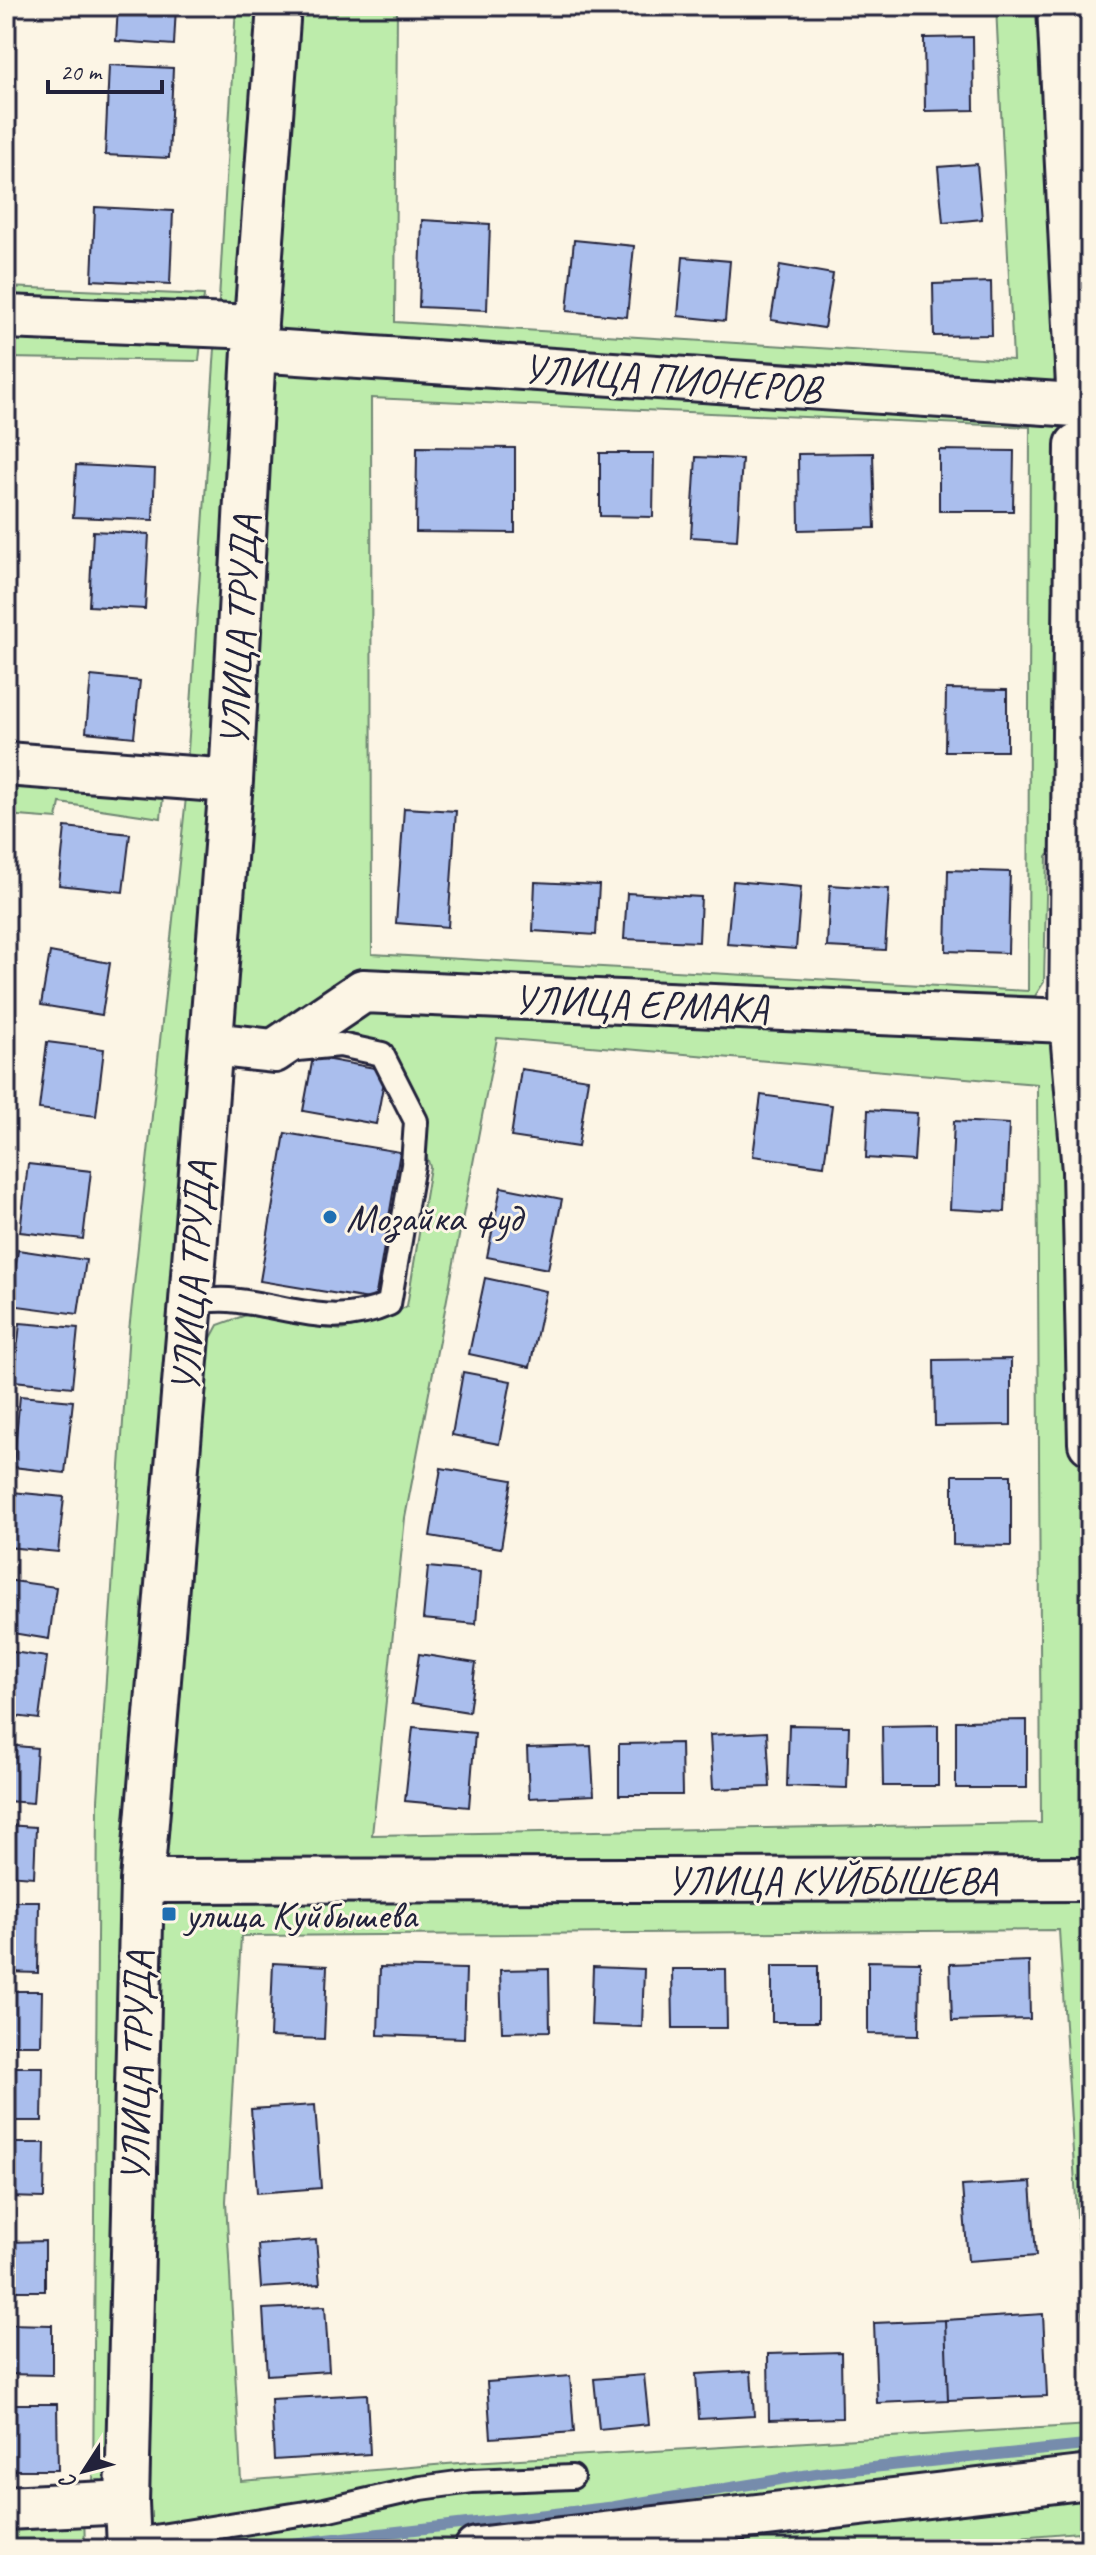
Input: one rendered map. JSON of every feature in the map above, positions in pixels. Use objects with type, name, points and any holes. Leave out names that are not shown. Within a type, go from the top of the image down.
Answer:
[{"type":"street","name":"УЛИЦА ТРУДА","points":[[128,2530],[142,1881],[231,781],[255,339],[279,6]]},
{"type":"street","points":[[1059,6],[1082,419],[1080,1022],[1090,1443]]},
{"type":"street","name":"УЛИЦА ПИОНЕРОВ","points":[[6,317],[1082,419]]},
{"type":"street","points":[[6,764],[231,781]]},
{"type":"street","name":"УЛИЦА ЕРМАКА","points":[[274,1051],[363,991],[1080,1022]]},
{"type":"street","points":[[211,1044],[274,1051]]},
{"type":"street","name":"УЛИЦА КУЙБЫШЕВА","points":[[142,1881],[1090,1879]]},
{"type":"street","points":[[476,2549],[1090,2477]]},
{"type":"street","points":[[6,2508],[128,2530]]},
{"type":"lane","points":[[191,1301],[228,1300],[337,1318],[373,1312],[389,1304],[413,1165],[416,1121],[382,1054],[340,1045],[274,1051]]},
{"type":"lane","points":[[128,2530],[325,2510],[421,2488],[472,2481],[572,2477]]},
{"type":"green space","points":[[236,6],[263,6],[242,316],[218,318]]},
{"type":"green space","points":[[292,6],[397,6],[395,322],[1013,360],[996,6],[1048,6],[1069,395],[268,339]]},
{"type":"green space","points":[[1069,6],[1090,6],[1090,397]]},
{"type":"green space","points":[[6,287],[204,295],[202,317],[6,305]]},
{"type":"green space","points":[[6,327],[202,333],[199,361],[6,358]]},
{"type":"green space","points":[[216,333],[240,341],[217,761],[187,765]]},
{"type":"green space","points":[[268,362],[1070,414],[1062,847],[1047,856],[1044,982],[1035,996],[367,980],[268,1037],[232,1033]],"holes":[[[371,398],[1030,427],[1028,991],[372,954]]]},
{"type":"green space","points":[[6,773],[164,785],[161,818],[60,803],[57,819],[6,815]]},
{"type":"green space","points":[[187,788],[214,797],[166,1345],[127,1877],[111,2489],[93,2495],[98,1800],[129,1331]]},
{"type":"green space","points":[[366,1000],[1053,1031],[1076,1181],[1090,1864],[162,1865],[204,1351],[218,1325],[246,1315],[341,1330],[385,1319],[407,1306],[430,1167],[412,1109],[386,1070],[360,1058],[303,1041]],"holes":[[[497,1038],[1037,1084],[1041,1823],[372,1835],[405,1518]]]},
{"type":"green space","points":[[1090,1893],[1090,2422],[1059,1930],[241,1936],[226,2201],[241,2481],[471,2462],[1090,2425],[1090,2469],[703,2518],[415,2549],[144,2549],[153,2541],[577,2473],[152,2533],[142,2527],[161,1901]]},
{"type":"green space","points":[[1090,2487],[1090,2549],[1080,2549],[1078,2532],[878,2549],[533,2549]]},
{"type":"green space","points":[[84,2513],[85,2549],[6,2549],[6,2517]]},
{"type":"building","points":[[118,6],[176,6],[174,45],[116,41]]},
{"type":"building","points":[[973,37],[974,110],[925,111],[924,38]]},
{"type":"building","points":[[109,65],[173,68],[169,158],[105,155]]},
{"type":"building","points":[[977,164],[982,219],[943,223],[938,167]]},
{"type":"building","points":[[95,207],[173,211],[170,284],[92,280]]},
{"type":"building","points":[[422,220],[490,224],[487,310],[419,307]]},
{"type":"building","points":[[574,240],[634,246],[627,317],[567,311]]},
{"type":"building","points":[[683,257],[730,261],[725,321],[678,316]]},
{"type":"building","points":[[780,265],[833,274],[824,328],[771,320]]},
{"type":"building","points":[[991,282],[992,335],[934,336],[933,284]]},
{"type":"building","points":[[417,447],[515,448],[515,533],[416,532]]},
{"type":"building","points":[[939,450],[1014,451],[1013,511],[939,511]]},
{"type":"building","points":[[600,453],[654,453],[653,517],[600,516]]},
{"type":"building","points":[[873,453],[875,528],[799,530],[798,454]]},
{"type":"building","points":[[696,457],[742,459],[737,540],[691,537]]},
{"type":"building","points":[[76,465],[155,469],[153,520],[73,517]]},
{"type":"building","points":[[93,531],[149,534],[145,609],[89,606]]},
{"type":"building","points":[[91,676],[140,681],[134,737],[86,732]]},
{"type":"building","points":[[946,689],[1007,690],[1007,751],[945,751]]},
{"type":"building","points":[[404,808],[456,811],[448,927],[396,923]]},
{"type":"building","points":[[65,827],[130,834],[123,892],[59,885]]},
{"type":"building","points":[[948,870],[1010,872],[1008,953],[946,951]]},
{"type":"building","points":[[733,881],[801,887],[796,949],[727,944]]},
{"type":"building","points":[[535,882],[599,885],[596,935],[533,931]]},
{"type":"building","points":[[830,885],[889,889],[885,950],[827,947]]},
{"type":"building","points":[[627,893],[701,897],[699,942],[624,939]]},
{"type":"building","points":[[50,952],[110,963],[102,1015],[41,1005]]},
{"type":"building","points":[[47,1042],[104,1049],[96,1116],[39,1109]]},
{"type":"building","points":[[313,1057],[386,1070],[376,1124],[303,1111]]},
{"type":"building","points":[[521,1069],[588,1079],[578,1147],[511,1137]]},
{"type":"building","points":[[761,1095],[832,1105],[824,1166],[753,1156]]},
{"type":"building","points":[[868,1110],[917,1113],[914,1161],[866,1158]]},
{"type":"building","points":[[954,1121],[1009,1124],[1005,1212],[950,1209]]},
{"type":"building","points":[[285,1133],[400,1152],[375,1300],[260,1281]]},
{"type":"building","points":[[28,1164],[91,1171],[83,1239],[20,1232]]},
{"type":"building","points":[[501,1187],[562,1199],[548,1269],[487,1257]]},
{"type":"building","points":[[18,1250],[86,1260],[78,1314],[10,1305]]},
{"type":"building","points":[[485,1278],[546,1291],[530,1367],[469,1354]]},
{"type":"building","points":[[20,1323],[78,1328],[72,1387],[14,1381]]},
{"type":"building","points":[[1011,1359],[1011,1425],[935,1426],[934,1360]]},
{"type":"building","points":[[463,1372],[511,1381],[499,1444],[452,1435]]},
{"type":"building","points":[[20,1396],[73,1401],[65,1473],[13,1467]]},
{"type":"building","points":[[441,1468],[512,1480],[501,1548],[430,1536]]},
{"type":"building","points":[[953,1475],[1011,1475],[1011,1546],[953,1545]]},
{"type":"building","points":[[12,1492],[64,1497],[58,1552],[7,1547]]},
{"type":"building","points":[[428,1567],[480,1572],[476,1624],[423,1619]]},
{"type":"building","points":[[6,1580],[56,1587],[49,1639],[6,1632]]},
{"type":"building","points":[[6,1651],[47,1657],[39,1719],[6,1715]]},
{"type":"building","points":[[419,1654],[476,1663],[469,1712],[412,1703]]},
{"type":"building","points":[[1027,1720],[1027,1788],[956,1788],[956,1721]]},
{"type":"building","points":[[789,1725],[849,1726],[847,1788],[787,1786]]},
{"type":"building","points":[[938,1725],[938,1786],[883,1786],[882,1726]]},
{"type":"building","points":[[413,1727],[475,1733],[469,1807],[405,1801]]},
{"type":"building","points":[[767,1732],[770,1787],[713,1789],[710,1735]]},
{"type":"building","points":[[681,1743],[682,1795],[619,1795],[619,1744]]},
{"type":"building","points":[[6,1745],[37,1748],[33,1803],[6,1801]]},
{"type":"building","points":[[591,1746],[594,1795],[529,1798],[527,1748]]},
{"type":"building","points":[[6,1825],[36,1827],[34,1877],[6,1875]]},
{"type":"building","points":[[6,1901],[39,1901],[38,1973],[6,1972]]},
{"type":"building","points":[[868,1961],[920,1962],[919,2035],[868,2034]]},
{"type":"building","points":[[1029,1961],[1030,2019],[952,2021],[950,1964]]},
{"type":"building","points":[[273,1963],[327,1966],[324,2039],[270,2037]]},
{"type":"building","points":[[772,1966],[818,1966],[818,2022],[772,2022]]},
{"type":"building","points":[[380,1967],[466,1969],[464,2038],[378,2035]]},
{"type":"building","points":[[593,1967],[644,1969],[642,2027],[591,2025]]},
{"type":"building","points":[[549,1969],[550,2031],[502,2032],[500,1970]]},
{"type":"building","points":[[672,1969],[726,1969],[727,2028],[673,2028]]},
{"type":"building","points":[[6,1991],[42,1991],[41,2045],[6,2045]]},
{"type":"building","points":[[6,2067],[43,2067],[42,2121],[6,2121]]},
{"type":"building","points":[[315,2105],[321,2188],[257,2193],[251,2109]]},
{"type":"building","points":[[6,2143],[45,2143],[44,2198],[6,2197]]},
{"type":"building","points":[[1031,2182],[1036,2256],[968,2261],[962,2186]]},
{"type":"building","points":[[316,2240],[320,2284],[261,2288],[258,2245]]},
{"type":"building","points":[[45,2241],[45,2291],[6,2291],[6,2242]]},
{"type":"building","points":[[325,2306],[329,2371],[267,2375],[263,2309]]},
{"type":"building","points":[[1043,2314],[1047,2396],[948,2400],[945,2320]]},
{"type":"building","points":[[945,2320],[948,2400],[877,2403],[874,2323]]},
{"type":"building","points":[[6,2324],[52,2325],[52,2375],[6,2374]]},
{"type":"building","points":[[841,2352],[842,2418],[769,2420],[768,2354]]},
{"type":"building","points":[[751,2371],[754,2416],[699,2419],[696,2374]]},
{"type":"building","points":[[644,2375],[649,2424],[599,2429],[594,2379]]},
{"type":"building","points":[[570,2376],[574,2432],[491,2438],[487,2382]]},
{"type":"building","points":[[367,2394],[370,2454],[274,2460],[271,2399]]},
{"type":"building","points":[[6,2404],[57,2404],[58,2470],[6,2470]]},
{"type":"waterway","points":[[244,2549],[612,2507],[819,2473],[1090,2445]]},
{"type":"place","name":"Мозайка фуд","points":[[330,1217]]},
{"type":"place","name":"улица Куйбышева","points":[[169,1914]]}]
